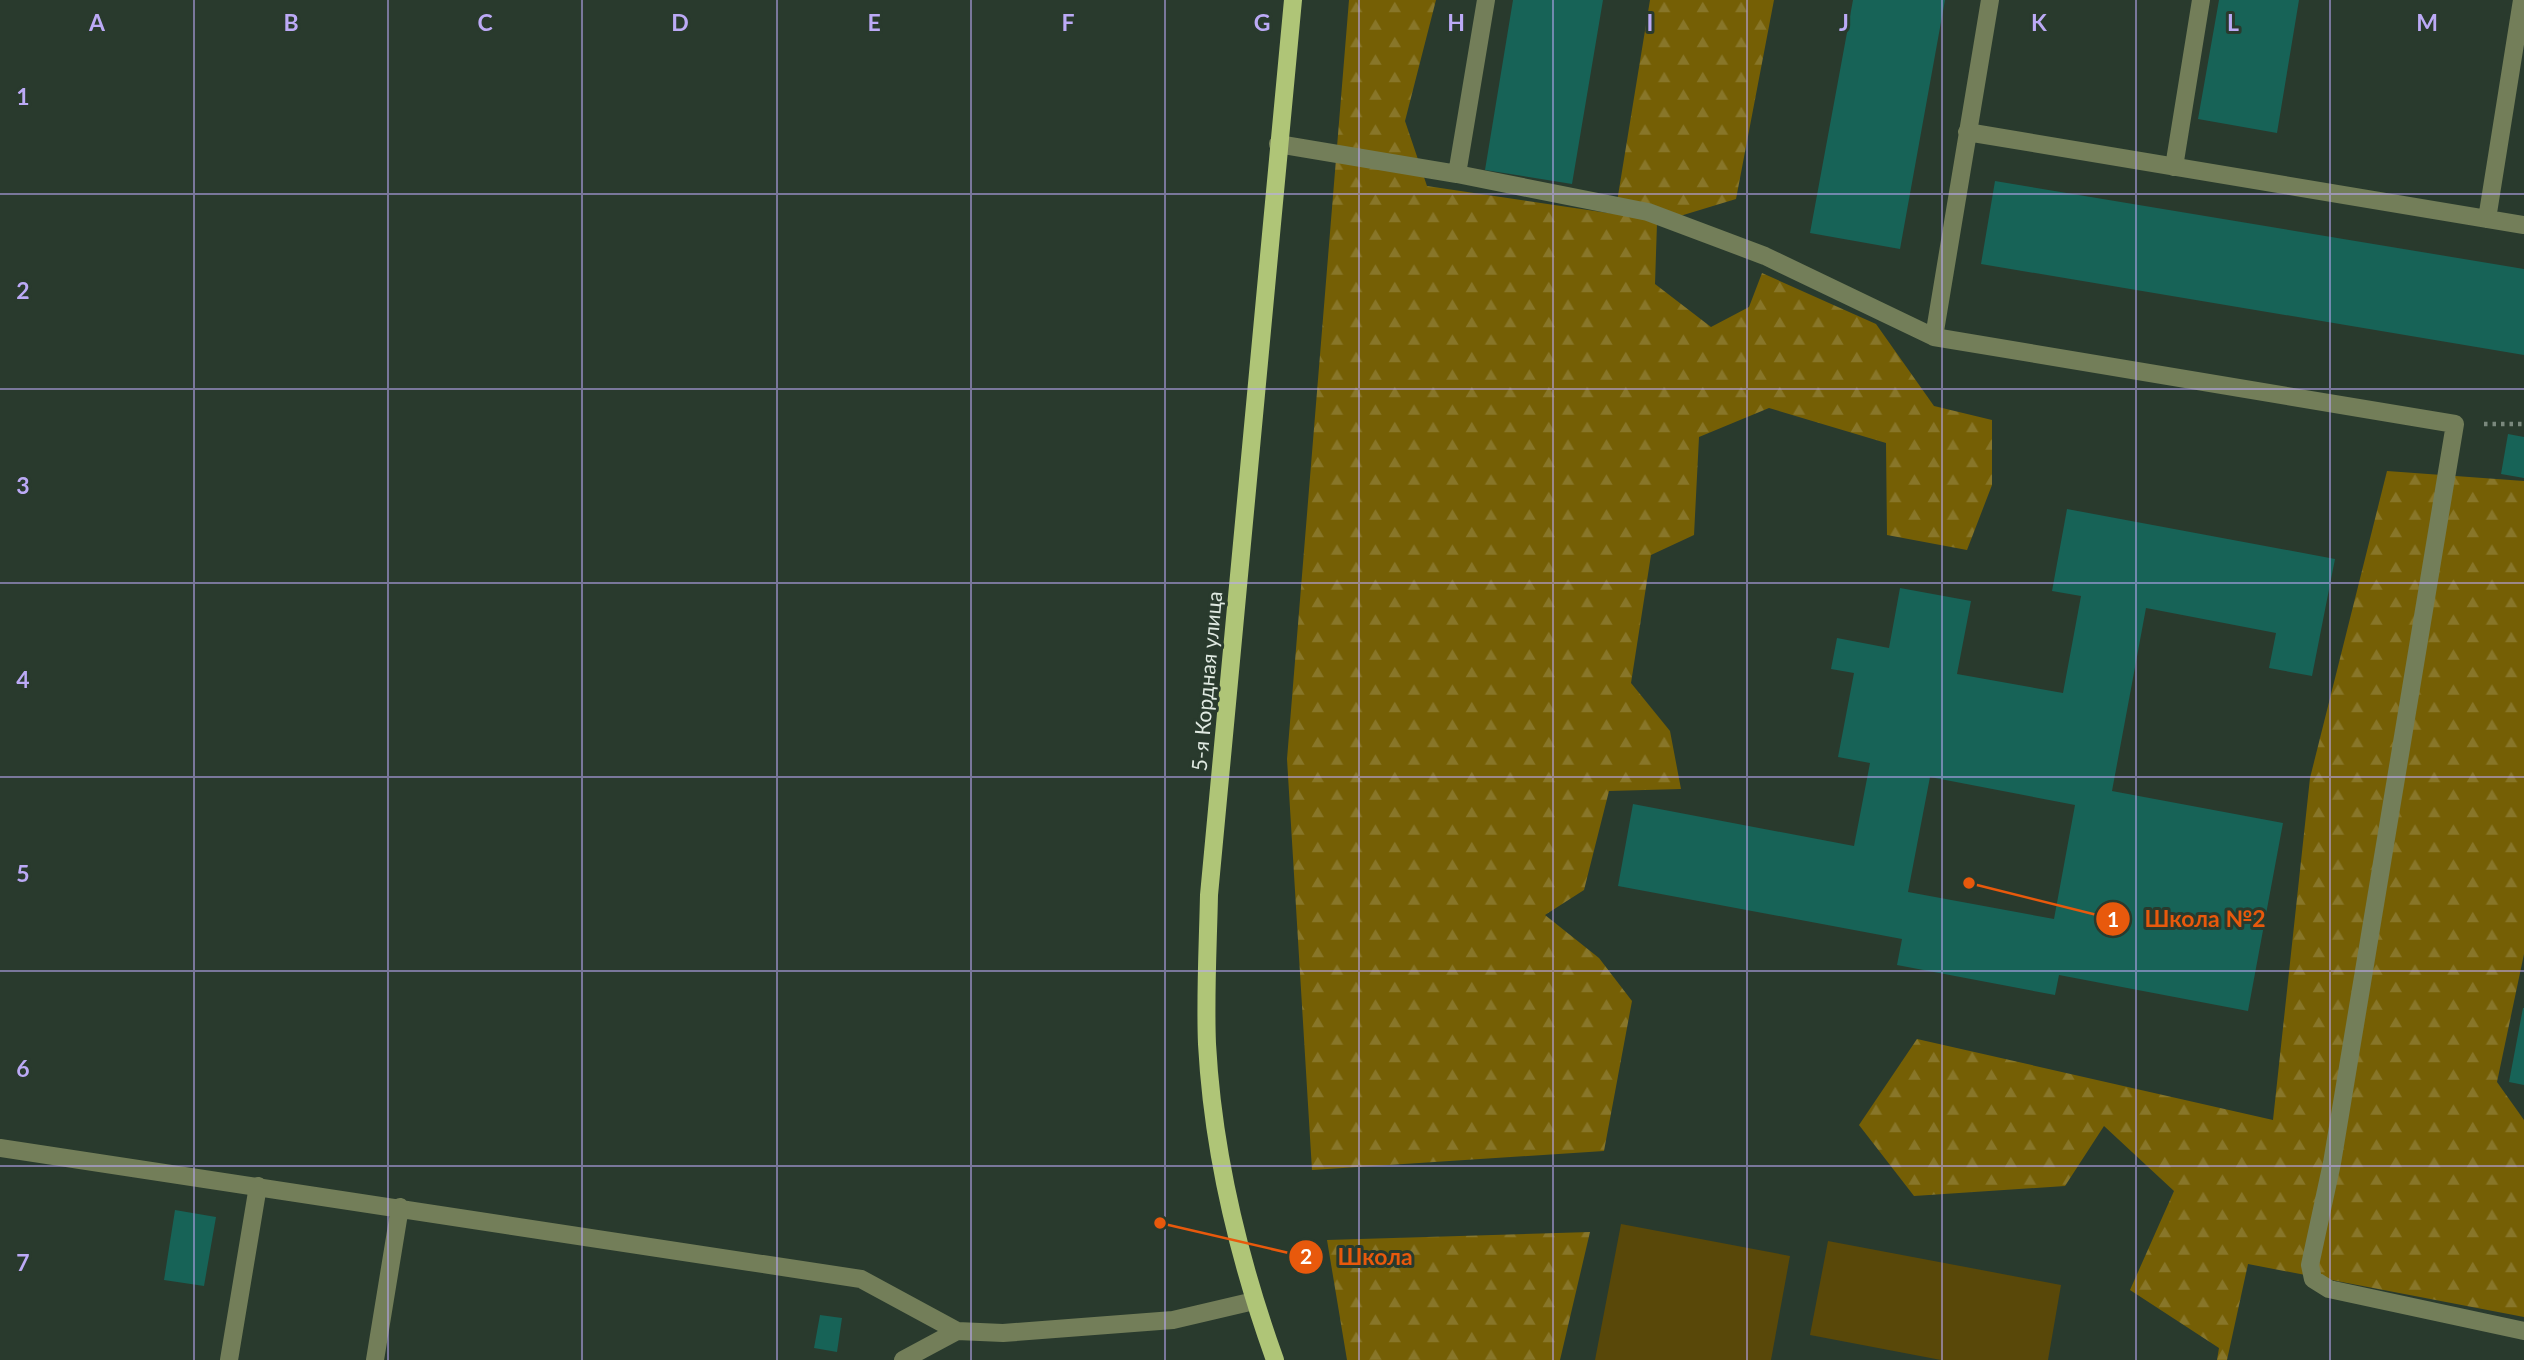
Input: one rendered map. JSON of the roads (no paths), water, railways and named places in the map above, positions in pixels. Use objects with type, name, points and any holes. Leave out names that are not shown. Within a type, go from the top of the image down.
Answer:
[{"type":"main road","name":"5-я Кордная улица","points":[[1275,1360],[1233,1230],[1219,1161],[1208,1043],[1209,895],[1293,0]]},
{"type":"lane","points":[[1457,174],[1486,0]]},
{"type":"lane","points":[[1934,337],[1990,0]]},
{"type":"lane","points":[[2174,167],[2201,0]]},
{"type":"lane","points":[[2487,219],[2522,0]]},
{"type":"lane","points":[[1968,132],[2524,225]]},
{"type":"lane","points":[[1279,145],[1457,174],[1648,212],[1765,256],[1934,337],[2455,424],[2332,1163],[2310,1265],[2313,1279],[2329,1289],[2524,1331]]},
{"type":"lane","points":[[0,1148],[861,1279],[957,1331],[1003,1333],[1173,1320],[1254,1301]]},
{"type":"lane","points":[[229,1360],[258,1186]]},
{"type":"lane","points":[[375,1360],[400,1207]]},
{"type":"lane","points":[[903,1360],[957,1331]]},
{"type":"place","name":"Школа №2","points":[[1969,883]]},
{"type":"place","name":"Школа","points":[[1160,1223]]}]
